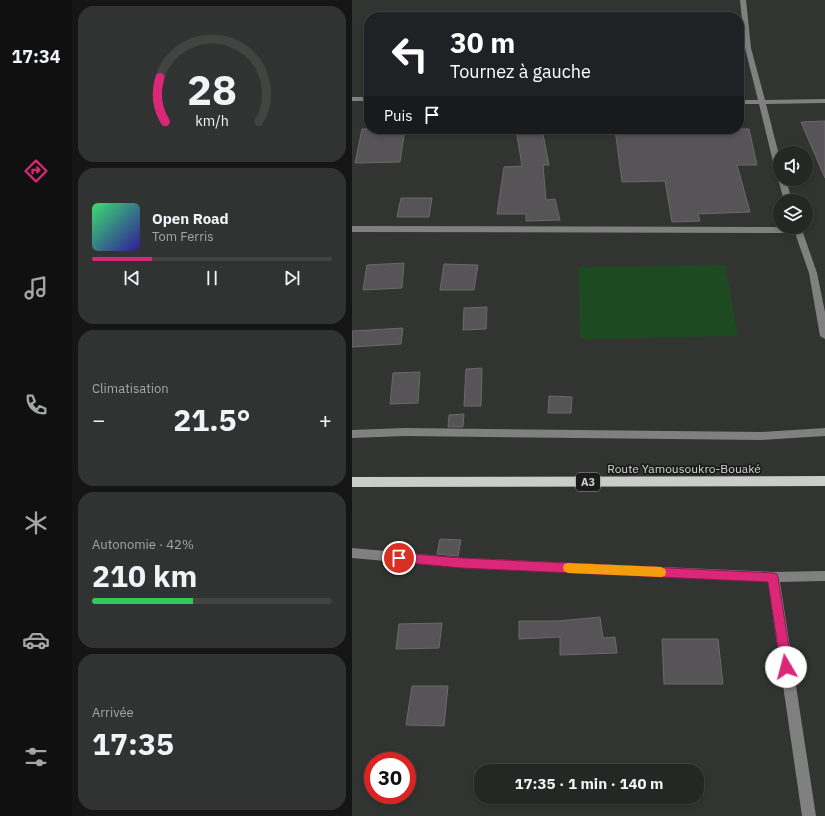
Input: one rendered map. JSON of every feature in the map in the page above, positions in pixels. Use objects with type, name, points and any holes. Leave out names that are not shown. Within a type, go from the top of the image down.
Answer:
[{"type":"main road","name":"Route Yamousoukro-Bouaké","points":[[352,482],[825,481]]},
{"type":"street","points":[[743,0],[748,48],[773,146]]},
{"type":"street","points":[[352,99],[364,99]]},
{"type":"street","points":[[744,102],[825,101]]},
{"type":"street","points":[[352,229],[773,229]]},
{"type":"street","points":[[800,234],[813,273],[825,336]]},
{"type":"street","points":[[352,434],[405,432],[762,436],[825,432]]},
{"type":"street","points":[[352,554],[462,563],[773,577],[825,576]]},
{"type":"street","points":[[773,577],[809,816]]},
{"type":"green space","points":[[725,265],[738,336],[580,339],[578,267]]},
{"type":"building","points":[[825,121],[825,178],[813,150],[813,146],[811,146],[801,122]]},
{"type":"building","points":[[362,129],[364,129],[364,134],[404,134],[400,162],[355,163]]},
{"type":"building","points":[[744,129],[749,129],[757,165],[737,165],[750,212],[698,214],[700,221],[672,222],[665,181],[622,182],[616,134],[744,134]]},
{"type":"building","points":[[517,134],[543,134],[549,165],[543,165],[546,200],[555,199],[560,220],[526,221],[526,214],[497,214],[504,167],[522,166]]},
{"type":"building","points":[[401,198],[432,198],[429,217],[397,217]]},
{"type":"building","points":[[404,263],[402,288],[363,290],[367,265]]},
{"type":"building","points":[[444,264],[478,265],[474,290],[440,290]]},
{"type":"building","points":[[487,307],[486,329],[463,330],[464,308]]},
{"type":"building","points":[[403,328],[401,344],[352,347],[352,331]]},
{"type":"building","points":[[482,368],[481,406],[464,406],[466,369]]},
{"type":"building","points":[[420,372],[418,403],[390,404],[393,373]]},
{"type":"building","points":[[549,396],[572,397],[571,413],[548,413]]},
{"type":"building","points":[[464,414],[463,427],[448,427],[449,415]]},
{"type":"building","points":[[440,539],[461,540],[458,556],[437,554]]},
{"type":"building","points":[[600,617],[603,638],[615,637],[617,653],[560,655],[560,637],[519,639],[519,621],[558,621]]},
{"type":"building","points":[[442,623],[439,648],[396,649],[399,624]]},
{"type":"building","points":[[662,639],[718,639],[723,684],[664,684]]},
{"type":"building","points":[[412,686],[448,686],[444,726],[406,725]]},
{"type":"slow traffic","points":[[568,568],[661,572]]},
{"type":"route","points":[[399,558],[462,563],[773,577],[786,667]]}]
